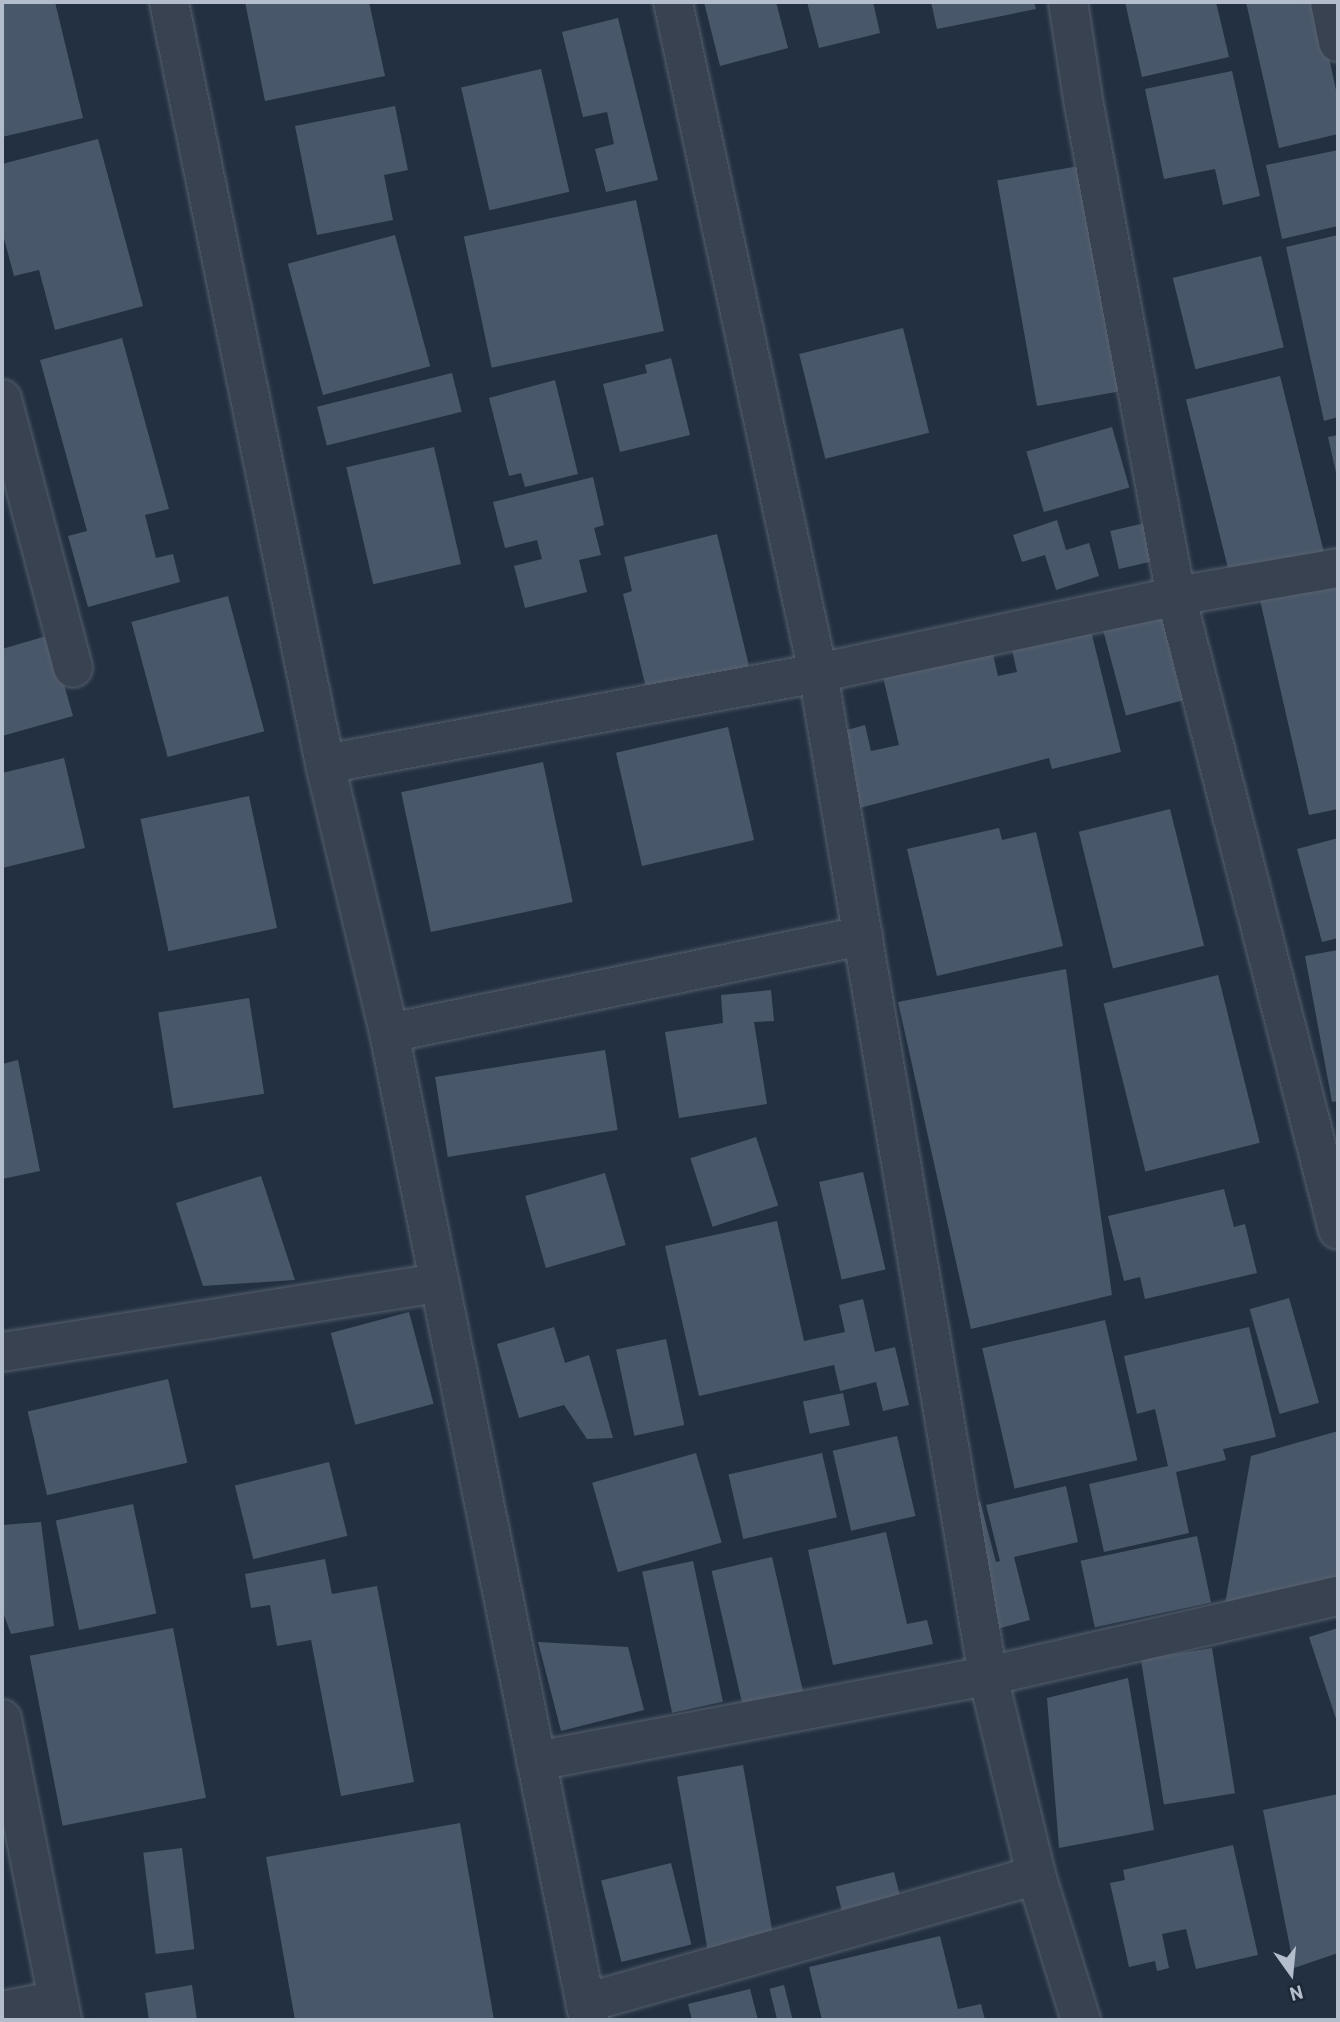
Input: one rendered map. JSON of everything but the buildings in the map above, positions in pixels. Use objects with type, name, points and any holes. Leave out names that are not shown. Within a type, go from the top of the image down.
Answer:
[{"type":"street","points":[[169,2],[325,764],[389,1033],[587,2012],[1036,1875]]},
{"type":"street","points":[[673,2],[818,673],[988,1675],[1036,1875],[1081,2020]]},
{"type":"street","points":[[1068,2],[1086,118],[1177,596],[1338,1230]]},
{"type":"street","points":[[1330,2],[1338,42]]},
{"type":"street","points":[[2,399],[73,668]]},
{"type":"street","points":[[325,764],[818,673],[1177,596],[1338,568]]},
{"type":"street","points":[[389,1033],[863,936]]},
{"type":"street","points":[[2,1352],[440,1283]]},
{"type":"street","points":[[536,1761],[988,1675],[1338,1596]]},
{"type":"street","points":[[2,2011],[60,2010],[4,1739]]}]
